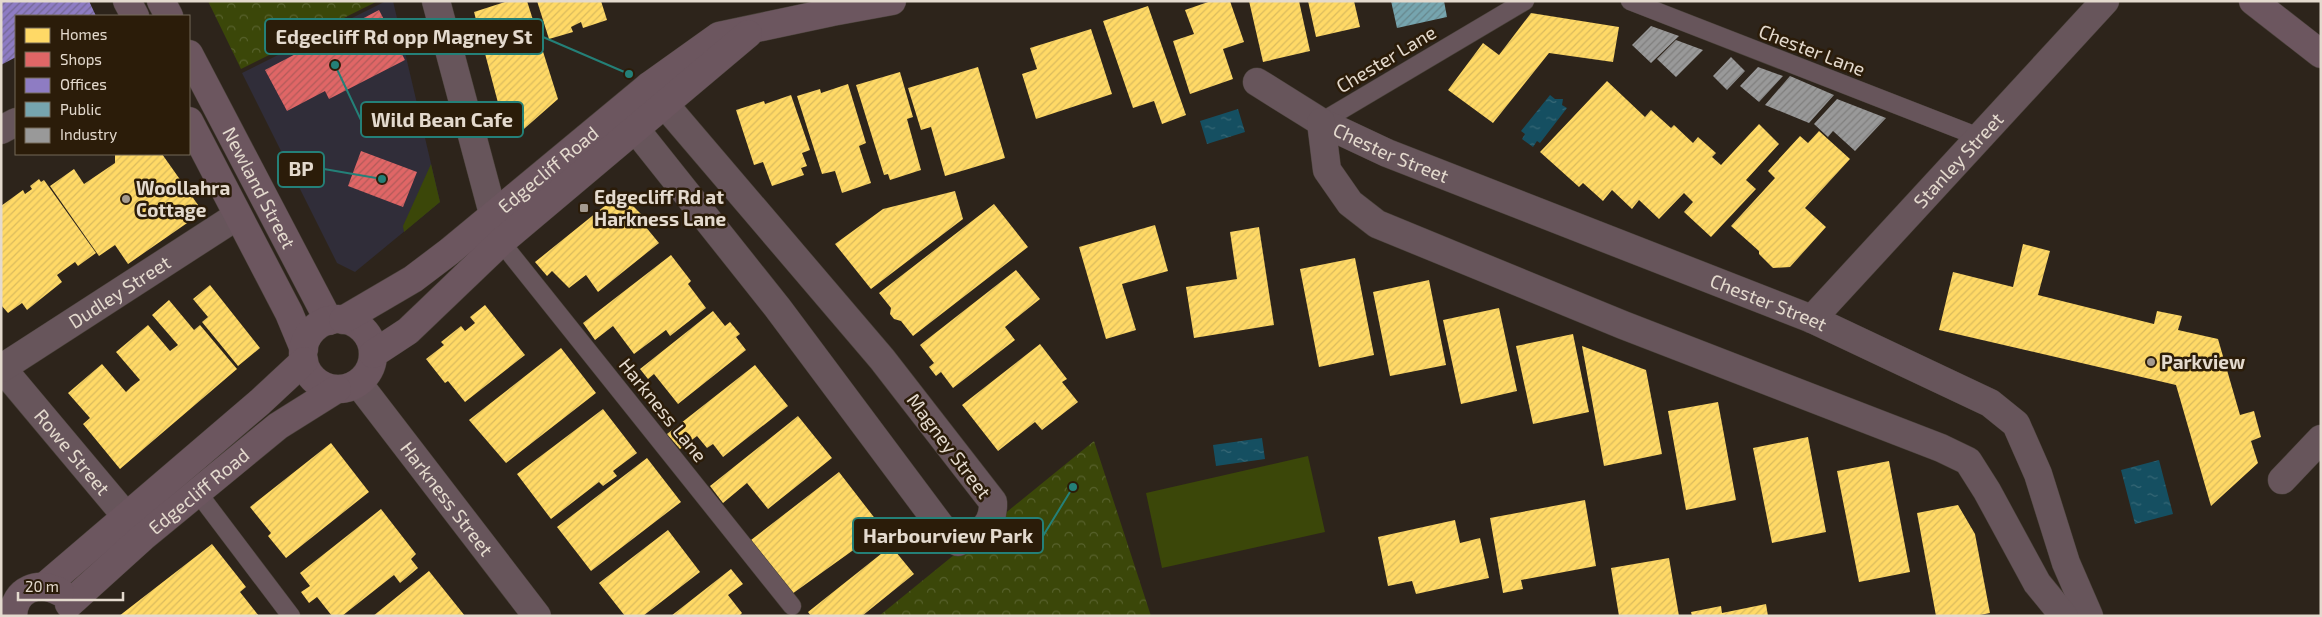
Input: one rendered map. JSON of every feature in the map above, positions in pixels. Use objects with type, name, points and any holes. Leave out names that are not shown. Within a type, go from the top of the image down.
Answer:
[{"type":"street","points":[[126,1],[134,15]]},
{"type":"street","points":[[161,1],[168,15]]},
{"type":"street","points":[[436,1],[501,242]]},
{"type":"street","name":"Edgecliff Road","points":[[336,320],[413,279],[494,216],[627,119],[657,95],[719,36],[892,1]]},
{"type":"street","name":"Stanley Street","points":[[1812,319],[2105,1]]},
{"type":"street","points":[[2253,1],[2321,54]]},
{"type":"street","name":"Newland Street","points":[[190,56],[336,320]]},
{"type":"street","name":"Chester Street","points":[[1258,82],[1321,122],[1387,153],[1812,319],[1990,403],[2016,424],[2038,474],[2066,563],[2089,616]]},
{"type":"street","name":"Magney Street","points":[[627,119],[783,315],[948,536],[958,542],[979,534],[994,514],[993,502],[882,359],[657,95]]},
{"type":"street","name":"Edgecliff Road","points":[[373,354],[408,332],[627,119]]},
{"type":"street","name":"Newland Street","points":[[190,122],[237,216],[289,313],[304,355]]},
{"type":"street","name":"Chester Street","points":[[1321,122],[1327,170],[1350,203],[1377,224],[1623,325],[1941,448],[1968,461],[2036,583],[2064,616]]},
{"type":"street","points":[[1,130],[15,123]]},
{"type":"street","name":"Dudley Street","points":[[2,367],[237,216]]},
{"type":"street","points":[[336,320],[353,322],[365,331],[372,344],[372,365],[348,386],[319,384],[307,370],[304,355],[312,331],[336,320]]},
{"type":"street","name":"Edgecliff Road","points":[[70,610],[135,527],[260,402],[304,355]]},
{"type":"street","name":"Rowe Street","points":[[2,367],[135,527]]},
{"type":"street","name":"Edgecliff Road","points":[[13,616],[16,602],[21,595],[36,586],[45,586],[135,527],[198,493],[278,426],[348,386]]},
{"type":"street","name":"Harkness Street","points":[[348,386],[537,616]]},
{"type":"street","points":[[2282,480],[2321,438]]},
{"type":"street","points":[[45,586],[60,592],[70,610]]},
{"type":"lane","name":"Chester Lane","points":[[1321,122],[1525,1]]},
{"type":"lane","name":"Chester Lane","points":[[1630,1],[1980,137]]},
{"type":"lane","name":"Harkness Lane","points":[[501,242],[792,606]]},
{"type":"lane","points":[[198,493],[291,616]]},
{"type":"shaded area","points":[[386,1],[393,1],[440,202],[355,272],[337,263],[242,73]]},
{"type":"green space","points":[[208,1],[378,1],[241,69]]},
{"type":"green space","points":[[431,164],[440,202],[404,232],[403,226]]},
{"type":"green space","points":[[1094,441],[1151,616],[879,616]]},
{"type":"green space","points":[[1308,456],[1325,532],[1162,568],[1146,493]]},
{"type":"water","points":[[1550,95],[1555,99],[1563,99],[1562,105],[1567,108],[1540,143],[1537,141],[1533,147],[1522,139],[1525,134],[1521,131]]},
{"type":"water","points":[[1238,109],[1245,132],[1207,144],[1200,121]]},
{"type":"water","points":[[1262,438],[1265,459],[1216,466],[1213,445]]},
{"type":"water","points":[[2159,460],[2173,514],[2135,524],[2121,470]]},
{"type":"building: Homes","points":[[508,1],[527,1],[558,99],[516,136],[506,133],[474,12]]},
{"type":"building: Homes","points":[[537,1],[601,1],[607,20],[583,28],[581,22],[571,27],[573,32],[549,39]]},
{"type":"building: Homes","points":[[1211,1],[1230,1],[1244,42],[1223,49],[1233,79],[1190,94],[1173,41],[1194,34],[1185,10]]},
{"type":"building: Homes","points":[[1249,1],[1299,1],[1310,51],[1263,62]]},
{"type":"building: Homes","points":[[1308,1],[1354,1],[1360,27],[1316,37]]},
{"type":"building: Homes","points":[[1148,6],[1186,115],[1162,124],[1154,101],[1133,108],[1103,21]]},
{"type":"building: Homes","points":[[1531,13],[1619,27],[1613,62],[1549,53],[1493,123],[1448,90],[1483,43],[1499,55]]},
{"type":"building: Homes","points":[[1091,29],[1112,94],[1036,119],[1022,74],[1037,69],[1030,48]]},
{"type":"building: Homes","points":[[978,67],[1005,158],[945,176],[931,127],[921,130],[908,88]]},
{"type":"building: Homes","points":[[900,72],[913,117],[907,119],[921,170],[890,180],[888,174],[884,175],[856,85]]},
{"type":"building: Homes","points":[[1607,81],[1645,117],[1651,110],[1671,128],[1674,125],[1693,143],[1698,137],[1716,153],[1712,157],[1721,165],[1759,124],[1779,144],[1746,180],[1756,189],[1711,237],[1684,212],[1693,202],[1684,193],[1659,219],[1639,200],[1632,209],[1612,190],[1603,201],[1583,183],[1579,187],[1540,152]]},
{"type":"building: Homes","points":[[848,84],[866,143],[859,146],[871,183],[842,193],[835,171],[822,174],[797,96],[820,89],[821,93]]},
{"type":"building: Homes","points":[[791,95],[810,150],[802,153],[807,166],[801,168],[804,175],[772,186],[763,162],[754,165],[736,110],[764,101],[765,104]]},
{"type":"building: Homes","points":[[1819,131],[1850,159],[1805,208],[1826,227],[1790,267],[1773,268],[1759,254],[1759,251],[1731,226],[1775,178],[1768,171],[1800,136],[1808,143]]},
{"type":"building: Homes","name":"Woollahra Cottage","points":[[115,155],[163,155],[203,212],[128,264],[115,245],[99,256],[50,186],[74,169],[84,184],[115,163]]},
{"type":"building: Homes","points":[[39,179],[41,182],[44,180],[96,253],[78,266],[75,262],[57,275],[62,282],[27,310],[22,303],[8,313],[1,305],[1,206],[23,190],[25,194],[32,189],[30,186]]},
{"type":"building: Homes","points":[[955,191],[963,219],[871,289],[835,244],[883,209]]},
{"type":"building: Homes","points":[[625,198],[644,217],[640,220],[659,243],[598,292],[586,275],[569,288],[552,271],[547,276],[535,262],[612,200],[616,205]]},
{"type":"building: Homes","points":[[994,204],[1028,247],[913,336],[901,321],[894,319],[890,314],[891,308],[879,293]]},
{"type":"building: Homes","points":[[1155,225],[1168,271],[1122,284],[1136,330],[1106,339],[1079,247]]},
{"type":"building: Homes","points":[[1259,227],[1274,325],[1194,338],[1186,287],[1237,279],[1230,232]]},
{"type":"building: Homes","name":"Parkview","points":[[2023,244],[2050,251],[2038,295],[2154,324],[2157,311],[2182,316],[2178,330],[2218,339],[2240,415],[2254,411],[2261,437],[2251,441],[2258,463],[2211,506],[2176,385],[1939,330],[1953,272],[2013,287]]},
{"type":"building: Homes","points":[[671,255],[691,281],[688,284],[706,308],[670,336],[666,330],[634,354],[613,326],[595,340],[583,323]]},
{"type":"building: Homes","points":[[1355,258],[1374,355],[1319,367],[1300,269]]},
{"type":"building: Homes","points":[[1016,270],[1040,299],[1005,327],[1015,340],[953,388],[941,372],[936,376],[929,367],[934,363],[920,345]]},
{"type":"building: Homes","points":[[1429,280],[1446,365],[1390,376],[1373,292]]},
{"type":"building: Homes","points":[[210,285],[260,348],[238,366],[202,322],[208,317],[193,299]]},
{"type":"building: Homes","points":[[169,300],[194,330],[200,325],[237,369],[120,469],[83,424],[90,418],[68,393],[102,364],[126,392],[140,380],[116,352],[148,325],[170,351],[178,345],[152,315]]},
{"type":"building: Homes","points":[[485,305],[525,355],[465,402],[448,381],[445,383],[426,359],[444,345],[441,342],[461,326],[465,331],[475,323],[470,317]]},
{"type":"building: Homes","points":[[1499,308],[1517,391],[1461,404],[1443,320]]},
{"type":"building: Homes","points":[[713,311],[725,326],[730,322],[740,334],[736,337],[746,350],[678,404],[654,374],[648,379],[640,369]]},
{"type":"building: Homes","points":[[1573,334],[1589,412],[1533,424],[1516,346]]},
{"type":"building: Homes","points":[[1040,344],[1067,379],[1062,382],[1078,402],[1042,430],[1035,422],[998,451],[962,405]]},
{"type":"building: Homes","points":[[1582,346],[1646,370],[1662,454],[1604,466]]},
{"type":"building: Homes","points":[[561,348],[596,393],[506,463],[469,420]]},
{"type":"building: Homes","points":[[755,365],[788,406],[723,457],[713,444],[707,448],[697,436],[680,449],[667,434]]},
{"type":"building: Homes","points":[[1718,402],[1736,500],[1686,510],[1668,411]]},
{"type":"building: Homes","points":[[603,409],[637,453],[613,471],[617,476],[603,486],[599,482],[551,519],[517,474]]},
{"type":"building: Homes","points":[[798,416],[832,458],[768,509],[747,483],[723,503],[710,486]]},
{"type":"building: Homes","points":[[1808,437],[1826,532],[1772,543],[1753,448]]},
{"type":"building: Homes","points":[[331,443],[369,492],[286,558],[268,536],[271,533],[250,507]]},
{"type":"building: Homes","points":[[647,458],[681,502],[591,571],[557,527]]},
{"type":"building: Homes","points":[[1889,461],[1910,572],[1859,582],[1837,471]]},
{"type":"building: Homes","points":[[839,472],[880,525],[856,543],[859,546],[792,594],[751,540]]},
{"type":"building: Homes","points":[[1585,500],[1596,566],[1521,580],[1523,589],[1503,593],[1490,518]]},
{"type":"building: Homes","points":[[1958,505],[1975,534],[1990,613],[1975,616],[1936,616],[1917,513]]},
{"type":"building: Homes","points":[[381,509],[416,554],[411,559],[418,568],[400,583],[394,575],[342,616],[332,616],[317,597],[309,603],[301,592],[310,586],[300,573]]},
{"type":"building: Homes","points":[[1455,520],[1460,543],[1480,538],[1489,578],[1416,594],[1412,581],[1388,586],[1378,537]]},
{"type":"building: Homes","points":[[668,530],[700,572],[643,616],[625,616],[599,583]]},
{"type":"building: Homes","points":[[212,544],[246,587],[240,592],[259,616],[119,616]]},
{"type":"building: Homes","points":[[891,546],[914,574],[862,616],[811,616],[808,612]]},
{"type":"building: Homes","points":[[1669,558],[1679,616],[1619,616],[1611,568]]},
{"type":"building: Homes","points":[[731,569],[743,584],[728,595],[742,613],[739,616],[671,616]]},
{"type":"building: Homes","points":[[429,571],[465,616],[373,616]]},
{"type":"building: Homes","points":[[1766,604],[1768,616],[1692,616],[1691,612],[1721,606],[1722,613]]},
{"type":"building: Shops","points":[[379,10],[405,60],[329,99],[325,91],[287,111],[265,70],[307,48],[305,43],[327,31],[329,36]]},
{"type":"building: Shops","points":[[361,151],[417,172],[403,207],[348,186]]},
{"type":"building: Offices","points":[[1,1],[89,1],[96,15],[15,15],[15,58],[1,65]]},
{"type":"building: Public","points":[[1391,1],[1444,1],[1447,17],[1397,28]]},
{"type":"building: Industry","points":[[1651,26],[1679,36],[1651,63],[1632,45]]},
{"type":"building: Industry","points":[[1676,40],[1703,50],[1676,77],[1657,59]]},
{"type":"building: Industry","points":[[1731,57],[1745,71],[1727,90],[1713,76]]},
{"type":"building: Industry","points":[[1758,67],[1783,76],[1759,102],[1740,86]]},
{"type":"building: Industry","points":[[1790,76],[1834,95],[1809,123],[1765,105]]},
{"type":"building: Industry","points":[[1837,99],[1886,118],[1855,151],[1833,131],[1828,137],[1814,124]]},
{"type":"place","name":"Wild Bean Cafe","points":[[335,65]]},
{"type":"place","name":"Edgecliff Rd opp Magney St","points":[[629,74]]},
{"type":"place","name":"BP","points":[[382,179]]},
{"type":"place","name":"Woollahra Cottage","points":[[126,199]]},
{"type":"place","name":"Edgecliff Rd at Harkness Lane","points":[[584,208]]},
{"type":"place","name":"Parkview","points":[[2151,362]]},
{"type":"place","name":"Harbourview Park","points":[[1073,487]]}]
